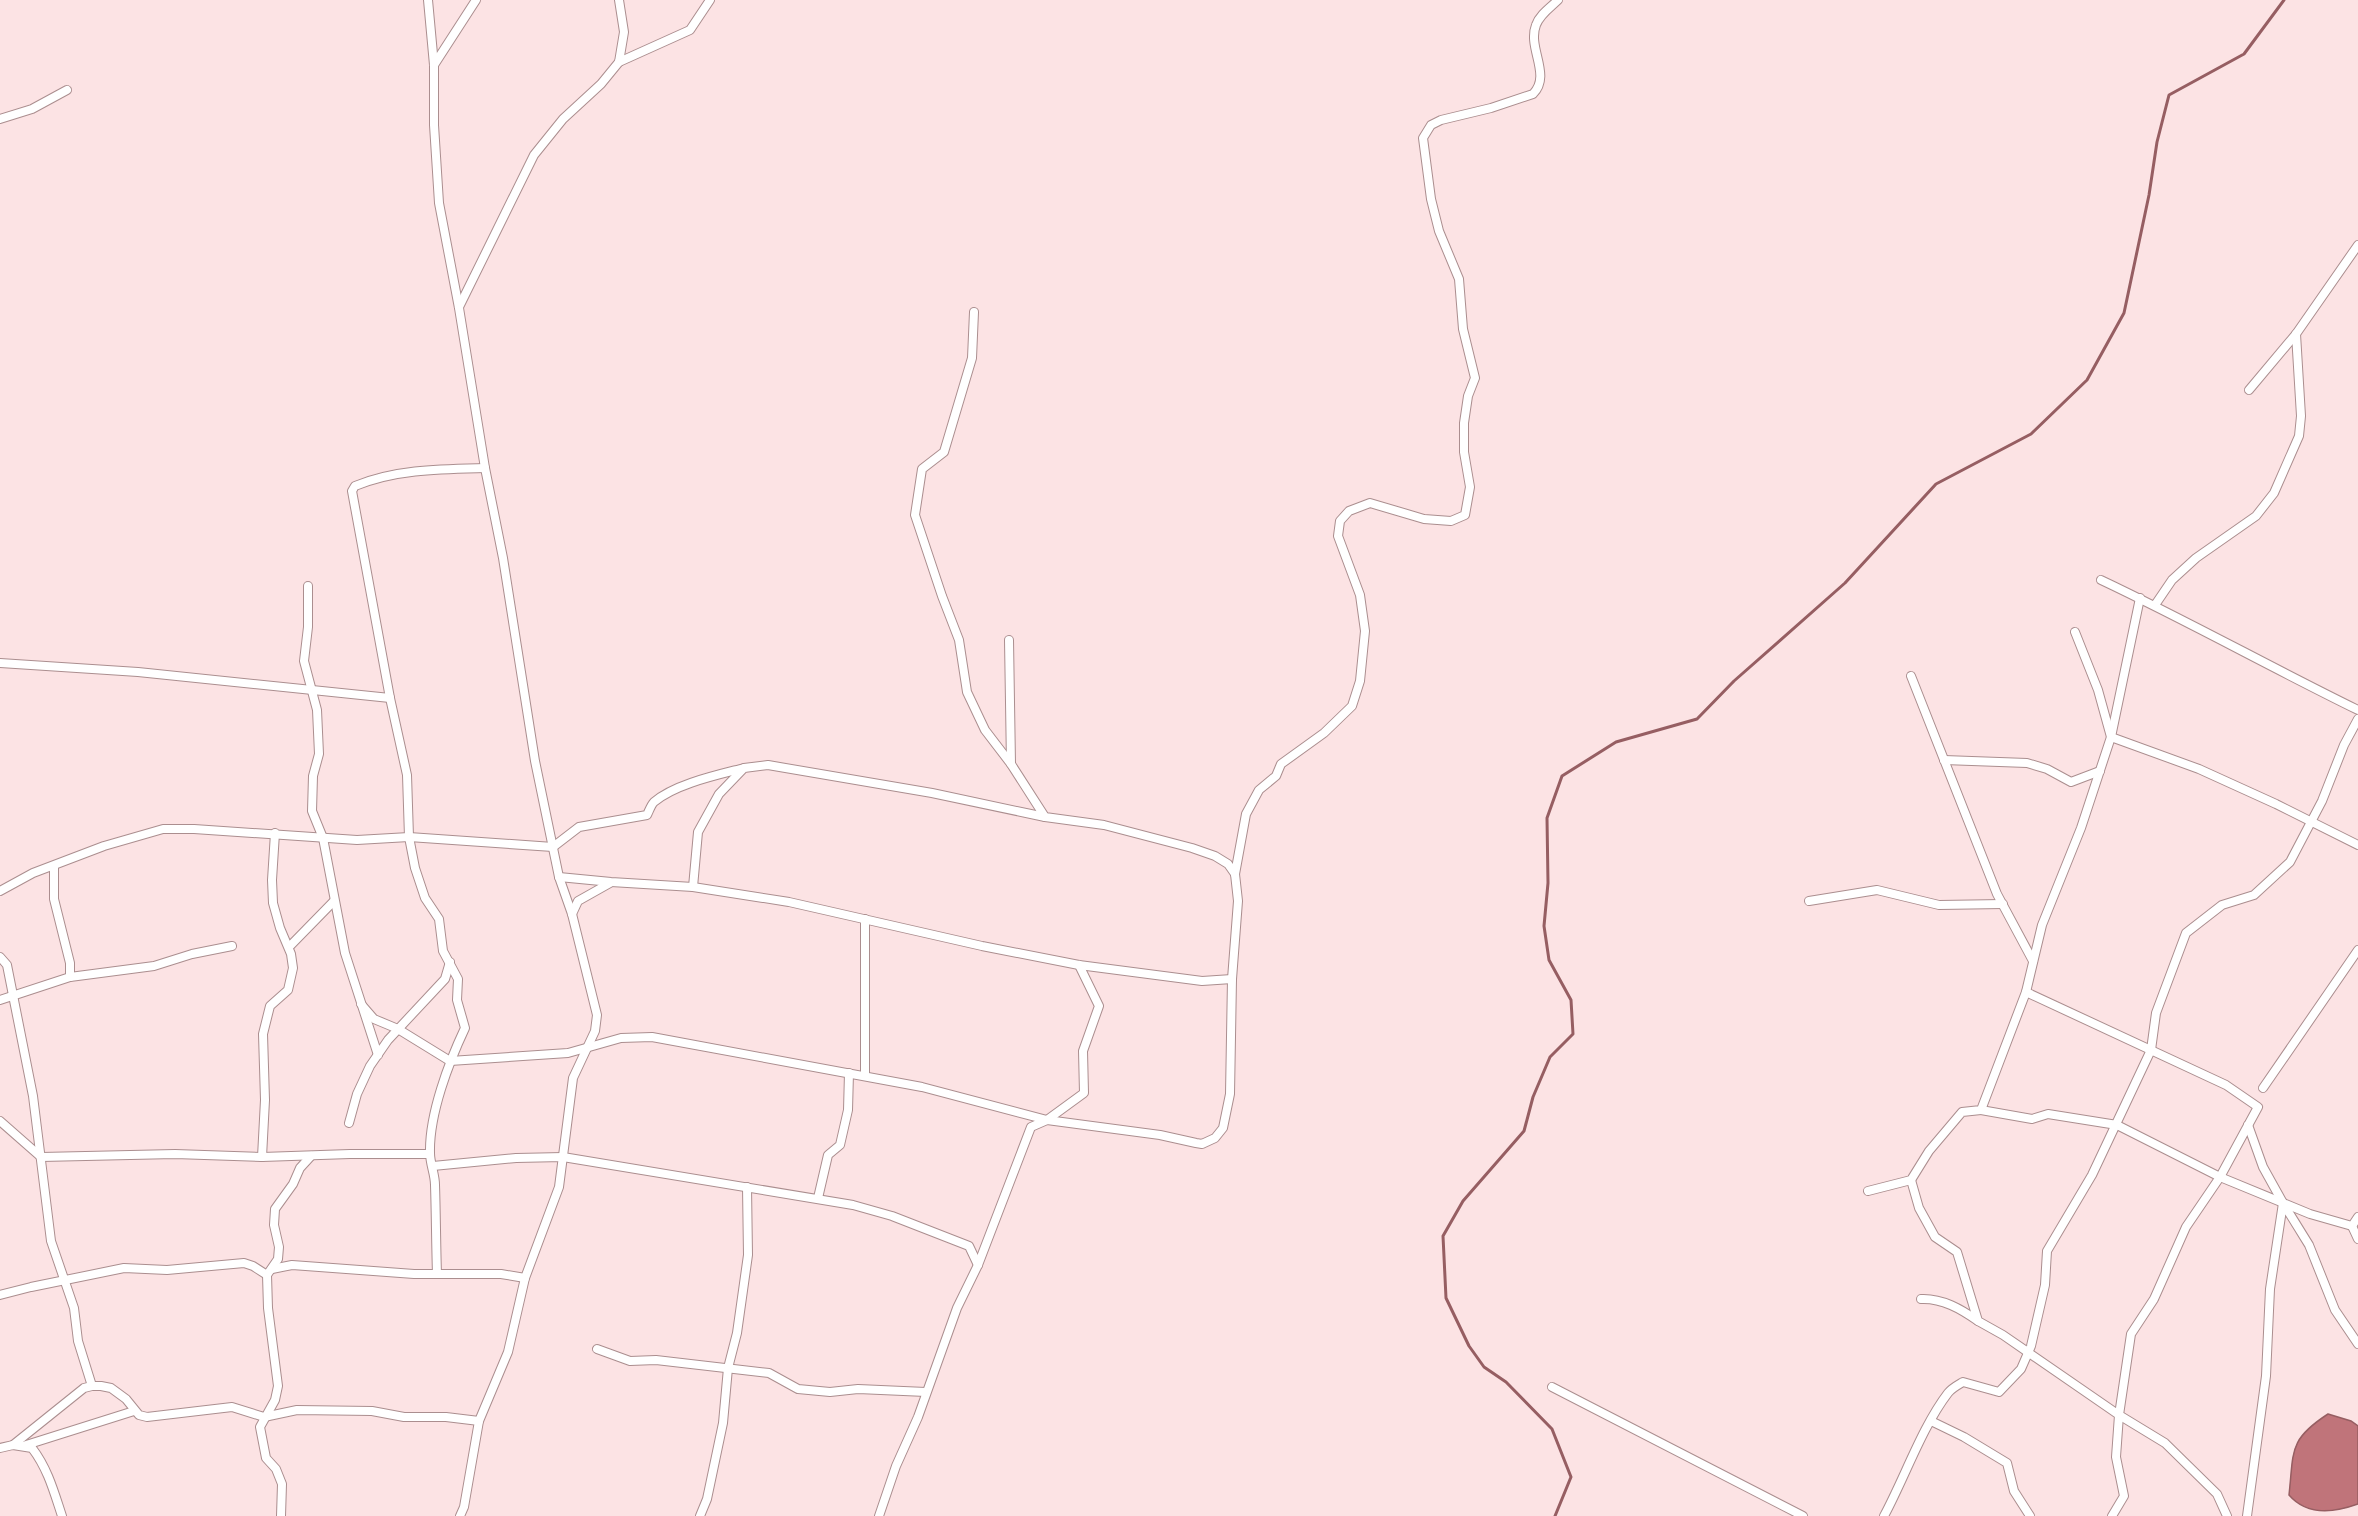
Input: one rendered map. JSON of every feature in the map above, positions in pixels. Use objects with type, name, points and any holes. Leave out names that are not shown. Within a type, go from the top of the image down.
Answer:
[{"type":"street","points":[[428,0],[434,65],[434,125],[440,204],[485,468],[503,558],[536,761],[559,877],[572,914],[597,1015],[595,1031],[573,1078],[559,1187],[525,1278],[508,1352],[479,1421],[464,1507],[460,1516]]},
{"type":"street","points":[[434,65],[476,0]]},
{"type":"street","points":[[619,0],[624,32],[619,62]]},
{"type":"street","points":[[459,308],[534,155],[563,119],[601,84],[619,62],[690,30],[710,0]]},
{"type":"street","points":[[361,1004],[374,1019],[398,1029],[450,1060],[568,1053],[621,1038],[652,1037],[865,1075],[922,1087],[1047,1120],[1160,1135],[1196,1143],[1215,1138],[1223,1128],[1230,1094],[1232,979],[1238,901],[1235,874],[1246,814],[1259,790],[1276,776],[1281,764],[1324,733],[1352,706],[1360,681],[1365,631],[1360,595],[1338,536],[1340,521],[1349,511],[1370,503],[1424,519],[1450,521],[1465,514],[1470,487],[1464,452],[1464,423],[1468,396],[1475,378],[1462,329],[1460,279],[1439,231],[1431,199],[1423,138],[1431,125],[1441,120],[1491,108],[1533,94],[1537,90],[1541,78],[1535,43],[1536,25],[1543,14],[1558,0]]},
{"type":"street","points":[[0,119],[32,109],[67,90]]},
{"type":"street","points":[[2249,390],[2296,334],[2358,244]]},
{"type":"street","points":[[974,312],[972,358],[944,452],[922,469],[915,514],[959,640],[967,692],[985,730],[1011,764],[1045,817]]},
{"type":"street","points":[[2155,605],[2172,580],[2196,558],[2256,516],[2274,493],[2299,436],[2301,416],[2296,334]]},
{"type":"street","points":[[437,1274],[433,1166],[430,1154],[433,1127],[450,1060],[465,1028],[457,1000],[458,979],[443,951],[439,920],[419,884],[410,837],[407,775],[390,698],[352,491],[355,486],[365,482],[428,470],[485,468]]},
{"type":"street","points":[[2101,580],[2155,605],[2358,710]]},
{"type":"street","points":[[308,586],[308,627],[304,661],[317,710],[319,753],[313,776],[312,811],[323,838],[345,953],[378,1055]]},
{"type":"street","points":[[1981,1110],[2026,992],[2043,925],[2081,828],[2111,737],[2140,598]]},
{"type":"street","points":[[2075,632],[2098,690],[2111,737]]},
{"type":"street","points":[[1009,640],[1011,764]]},
{"type":"street","points":[[0,663],[138,672],[390,698]]},
{"type":"street","points":[[1911,676],[2003,904],[2034,962]]},
{"type":"street","points":[[1884,1516],[1931,1421],[1950,1391],[1963,1382],[1999,1392],[2021,1369],[2045,1285],[2047,1251],[2075,1206],[2117,1125],[2151,1050],[2156,1013],[2187,933],[2222,905],[2254,894],[2290,862],[2358,719]]},
{"type":"street","points":[[2111,737],[2199,770],[2276,804],[2358,846]]},
{"type":"street","points":[[1944,760],[2027,764],[2048,769],[2071,782],[2100,771]]},
{"type":"street","points":[[0,891],[33,873],[114,843],[163,829],[186,828],[370,840],[410,837],[553,847],[579,827],[647,815],[653,803],[674,791],[710,777],[744,768],[768,765],[932,793],[1045,817],[1104,825],[1215,856],[1228,864],[1235,874]]},
{"type":"street","points":[[693,887],[698,832],[719,794],[744,768]]},
{"type":"street","points":[[262,1157],[266,1100],[263,1034],[270,1006],[288,990],[292,968],[289,948],[273,903],[275,834]]},
{"type":"street","points":[[54,866],[54,899],[70,963],[70,977]]},
{"type":"street","points":[[559,877],[693,887],[789,902],[982,946],[1079,965],[1202,981],[1232,979]]},
{"type":"street","points":[[572,914],[578,901],[610,882]]},
{"type":"street","points":[[1809,901],[1877,890],[1940,904],[2003,904]]},
{"type":"street","points":[[289,948],[334,902]]},
{"type":"street","points":[[865,919],[865,1075]]},
{"type":"street","points":[[0,1000],[70,977],[154,966],[192,954],[232,946]]},
{"type":"street","points":[[2263,1088],[2358,950]]},
{"type":"street","points":[[0,957],[7,965],[32,1089],[51,1240],[74,1308],[78,1341],[92,1386]]},
{"type":"street","points":[[349,1124],[357,1094],[370,1066],[398,1029],[445,979],[450,962]]},
{"type":"street","points":[[879,1516],[957,1308],[978,1264],[1031,1127],[1047,1120],[1084,1093],[1083,1051],[1099,1006],[1079,965]]},
{"type":"street","points":[[2026,992],[2226,1085],[2258,1107],[2220,1177],[2186,1227],[2154,1299],[2131,1334],[2119,1415],[2116,1457],[2124,1496],[2112,1516]]},
{"type":"street","points":[[818,1198],[828,1155],[840,1146],[848,1110],[849,1073]]},
{"type":"street","points":[[1869,1191],[1911,1180],[1929,1151],[1962,1112],[1999,1111],[2032,1119],[2048,1114],[2117,1125],[2220,1177],[2310,1214],[2352,1226],[2358,1239]]},
{"type":"street","points":[[0,1121],[41,1157],[175,1154],[262,1157],[430,1154]]},
{"type":"street","points":[[2248,1125],[2264,1167],[2309,1245],[2335,1310],[2358,1344]]},
{"type":"street","points":[[281,1516],[282,1484],[276,1469],[266,1458],[260,1427],[264,1416],[275,1400],[278,1386],[268,1308],[270,1272],[278,1259],[279,1247],[274,1225],[275,1209],[293,1184],[300,1168],[311,1156]]},
{"type":"street","points":[[433,1166],[516,1158],[563,1157],[818,1198],[892,1216],[969,1246],[978,1264]]},
{"type":"street","points":[[1911,1180],[1919,1208],[1935,1237],[1957,1252],[1978,1321]]},
{"type":"street","points":[[700,1516],[723,1422],[728,1368],[737,1333],[748,1255],[747,1187]]},
{"type":"street","points":[[2247,1516],[2266,1376],[2270,1289],[2283,1203]]},
{"type":"street","points":[[2352,1226],[2358,1217]]},
{"type":"street","points":[[0,1295],[124,1268],[167,1270],[235,1263],[249,1264],[270,1272],[292,1265],[437,1274],[501,1274],[525,1278]]},
{"type":"street","points":[[1921,1299],[1942,1302],[1959,1308],[2165,1443],[2217,1494],[2227,1516]]},
{"type":"street","points":[[597,1349],[630,1361],[656,1360],[769,1373],[798,1389],[830,1392],[858,1389],[926,1392]]},
{"type":"street","points":[[13,1445],[84,1388],[92,1386],[101,1386],[120,1394],[134,1411],[147,1417],[232,1407],[264,1416],[297,1410],[372,1411],[404,1417],[446,1417],[479,1421]]},
{"type":"street","points":[[1552,1388],[1803,1516]]},
{"type":"street","points":[[22,1446],[134,1411]]},
{"type":"street","points":[[1931,1421],[1964,1437],[2007,1463],[2014,1491],[2030,1516]]},
{"type":"street","points":[[0,1448],[13,1445],[32,1448],[51,1481],[53,1496],[62,1516]]},
{"type":"shaded area","points":[[2328,1414],[2351,1421],[2358,1426],[2358,1504],[2321,1511],[2304,1507],[2289,1495],[2293,1457],[2299,1439]]},
{"type":"waterway","points":[[1555,1516],[1571,1477],[1552,1429],[1506,1382],[1484,1367],[1469,1346],[1446,1298],[1443,1236],[1463,1201],[1524,1131],[1533,1097],[1550,1057],[1573,1034],[1571,1000],[1549,960],[1544,926],[1548,883],[1547,818],[1562,776],[1616,742],[1697,719],[1734,681],[1845,583],[1936,484],[2031,434],[2087,380],[2124,313],[2149,195],[2157,142],[2169,95],[2244,54],[2284,0]]}]
